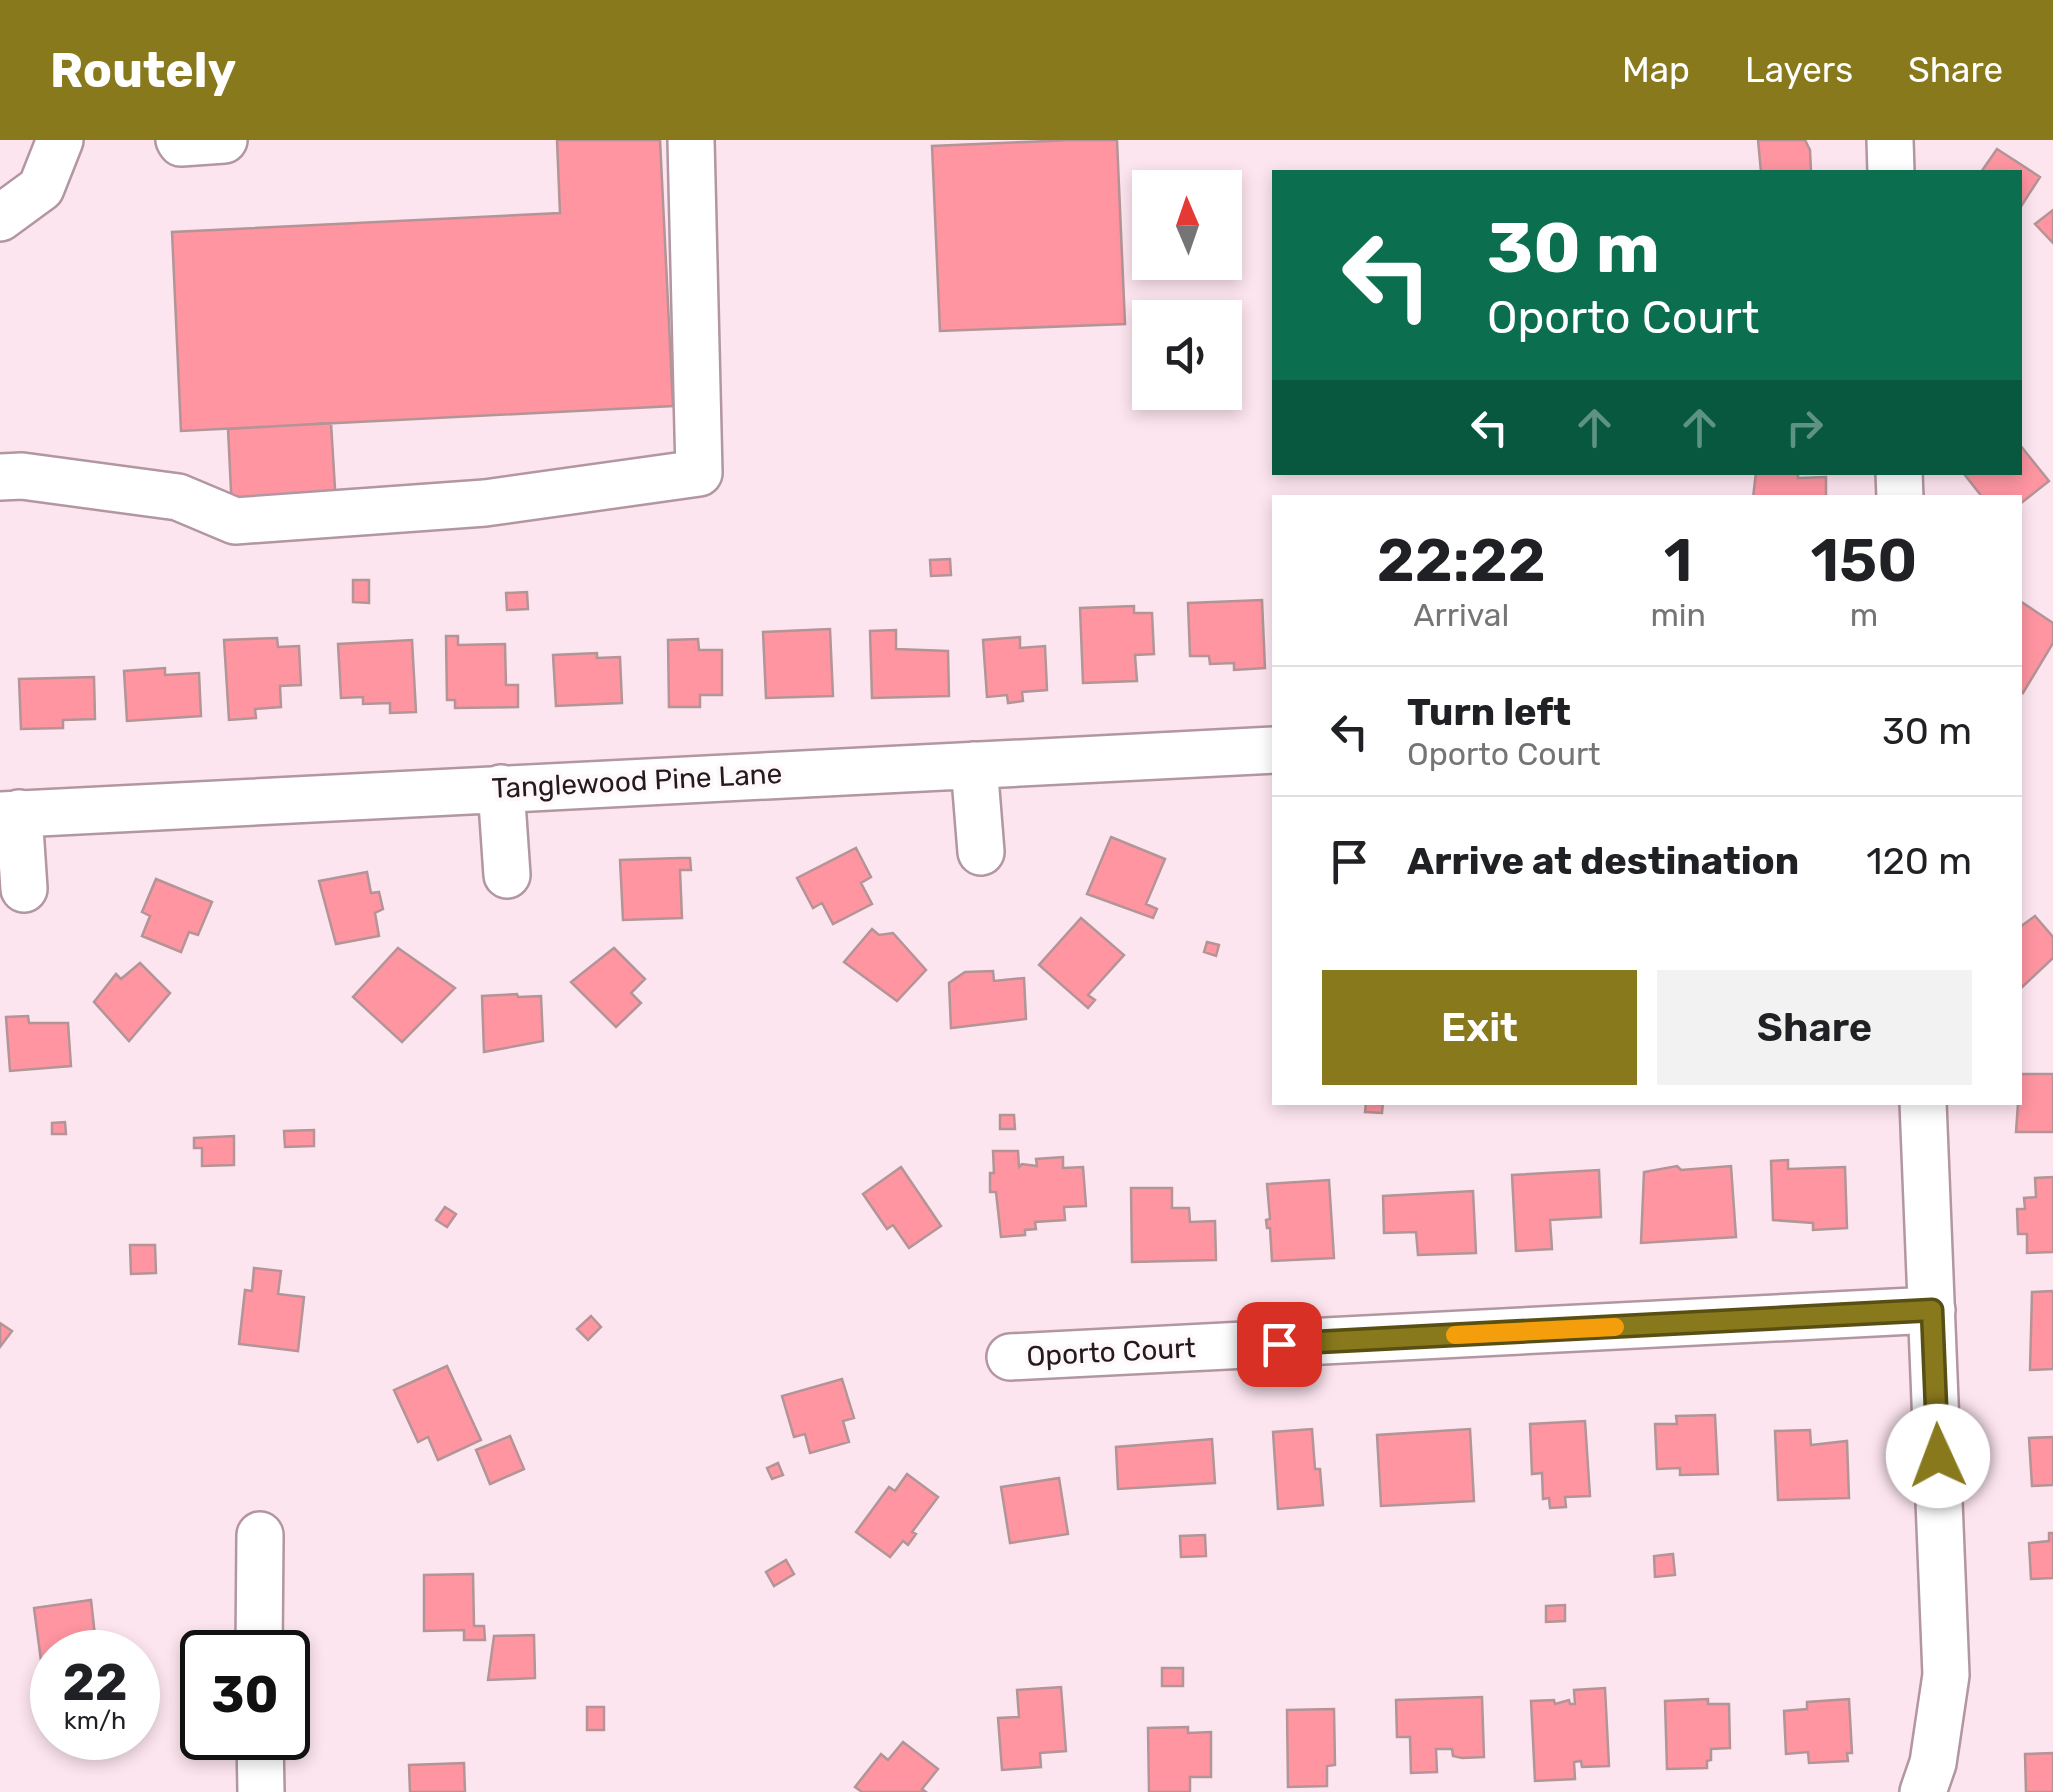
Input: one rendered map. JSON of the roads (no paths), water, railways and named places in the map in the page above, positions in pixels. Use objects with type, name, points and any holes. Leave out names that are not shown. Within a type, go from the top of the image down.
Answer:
[{"type":"street","points":[[0,218],[41,188],[60,140]]},
{"type":"street","points":[[180,140],[224,140]]},
{"type":"street","points":[[0,477],[22,476],[178,498],[235,520],[486,503],[699,473],[691,140]]},
{"type":"street","points":[[1890,140],[1891,170]]},
{"type":"street","name":"Tanglewood Pine Lane","points":[[10,814],[1272,750]]},
{"type":"street","points":[[974,764],[981,852]]},
{"type":"street","points":[[501,788],[507,875]]},
{"type":"street","points":[[10,814],[24,889]]},
{"type":"street","points":[[1923,1105],[1946,1674],[1933,1763],[1923,1792]]},
{"type":"street","name":"Oporto Court","points":[[1010,1358],[1932,1310]]},
{"type":"street","points":[[259,1630],[260,1535]]},
{"type":"street","points":[[260,1760],[261,1792]]}]
